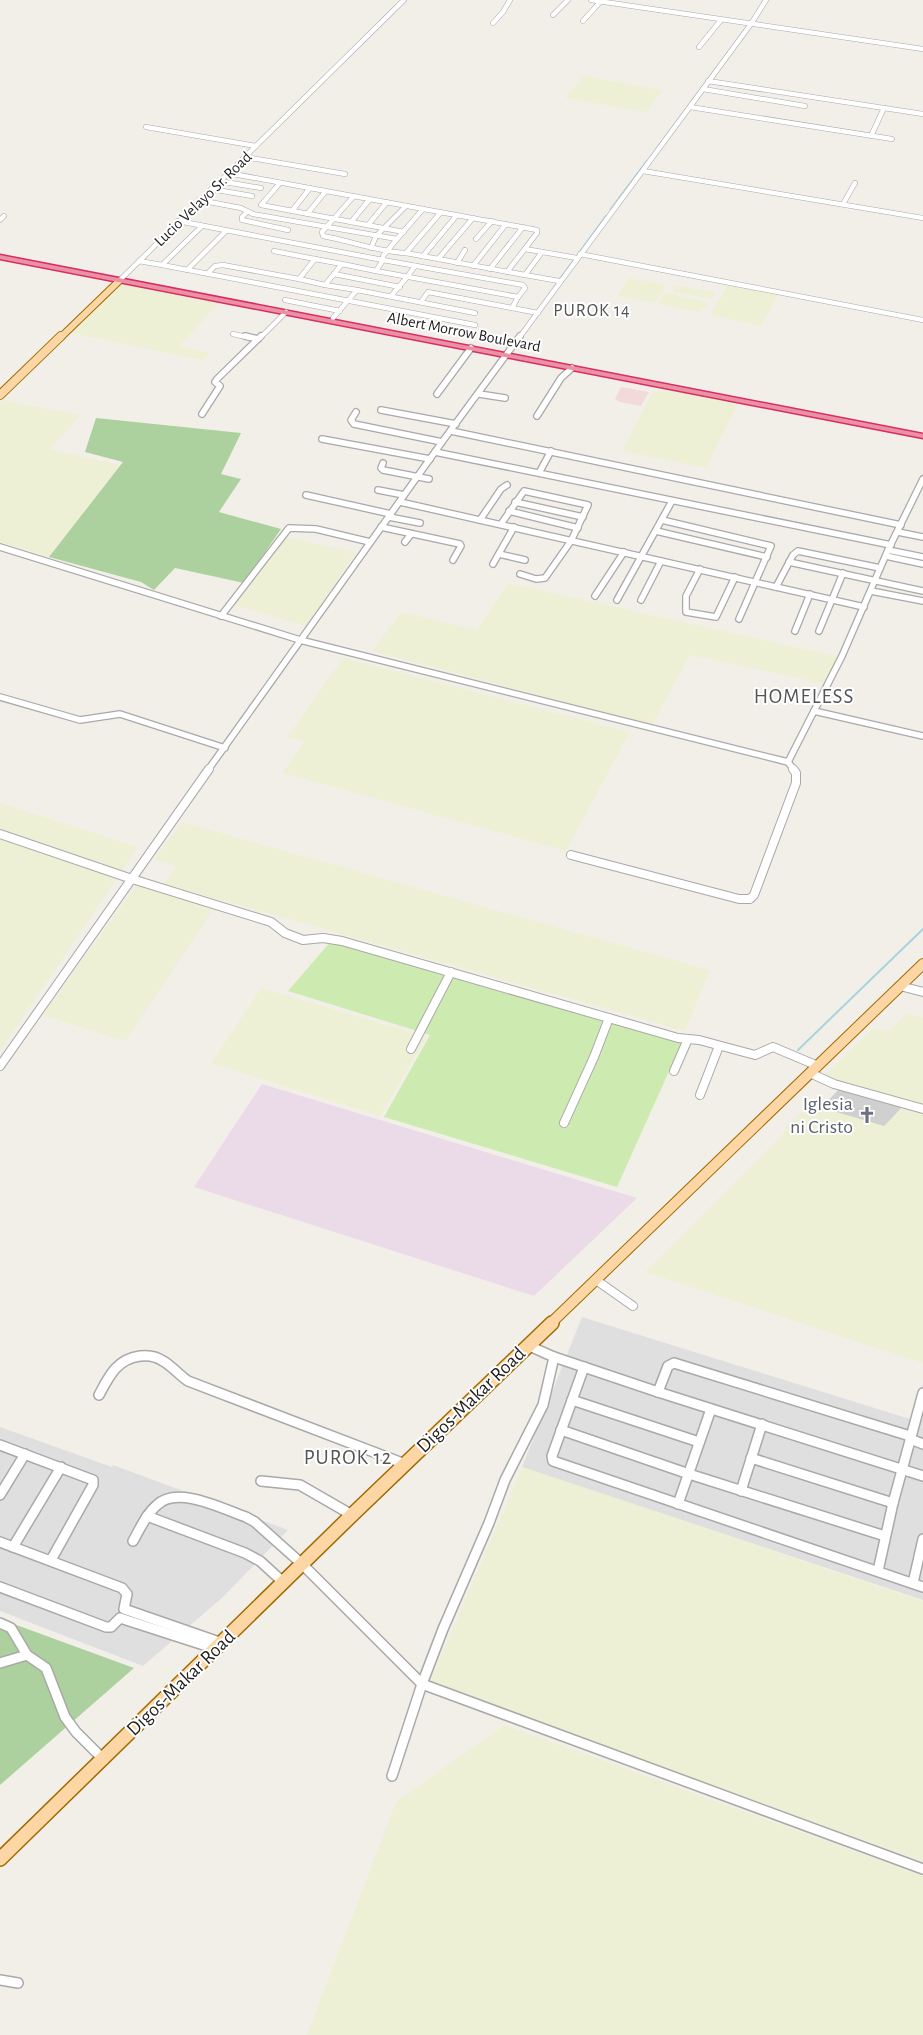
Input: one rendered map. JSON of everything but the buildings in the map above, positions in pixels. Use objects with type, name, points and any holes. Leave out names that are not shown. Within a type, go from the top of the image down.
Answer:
[{"type":"highway","name":"Albert Morrow Boulevard","points":[[0,255],[471,348],[923,434]]},
{"type":"highway","name":"Albert Morrow Boulevard","points":[[121,279],[333,318],[572,368],[923,434]]},
{"type":"main road","name":"Lucio Velayo Sr. Road","points":[[0,396],[121,279]]},
{"type":"main road","name":"Digos-Makar Road","points":[[0,1859],[104,1760],[283,1582],[527,1345],[923,964]]},
{"type":"street","name":"Lucio Velayo Sr. Road","points":[[121,279],[404,0]]},
{"type":"street","points":[[493,23],[501,15],[510,0]]},
{"type":"street","points":[[553,15],[568,0]]},
{"type":"street","points":[[591,0],[923,49]]},
{"type":"street","points":[[0,1066],[370,542],[559,281],[751,24],[766,0]]},
{"type":"street","points":[[583,20],[601,2]]},
{"type":"street","points":[[699,47],[722,20]]},
{"type":"street","points":[[798,39],[802,32]]},
{"type":"street","points":[[708,81],[923,114]]},
{"type":"street","points":[[703,89],[805,106]]},
{"type":"street","points":[[690,107],[892,139]]},
{"type":"street","points":[[871,136],[884,108]]},
{"type":"street","points":[[146,127],[256,146]]},
{"type":"street","points":[[245,157],[344,174]]},
{"type":"street","points":[[643,171],[923,218]]},
{"type":"street","points":[[228,173],[538,231],[507,272]]},
{"type":"street","points":[[220,181],[261,188]]},
{"type":"street","points":[[843,204],[855,182]]},
{"type":"street","points":[[280,183],[260,204],[404,232]]},
{"type":"street","points":[[292,211],[310,188]]},
{"type":"street","points":[[211,189],[252,196]]},
{"type":"street","points":[[307,214],[326,191]]},
{"type":"street","points":[[354,196],[322,232],[323,236],[352,241],[386,252],[406,253],[559,281]]},
{"type":"street","points":[[351,222],[370,199]]},
{"type":"street","points":[[199,200],[241,208],[247,212],[397,239]]},
{"type":"street","points":[[368,225],[387,202]]},
{"type":"street","points":[[372,248],[376,236],[406,206]]},
{"type":"street","points":[[376,271],[383,260],[382,257],[423,209]]},
{"type":"street","points":[[247,212],[241,219],[244,221],[288,230]]},
{"type":"street","points":[[406,253],[441,212]]},
{"type":"street","points":[[423,256],[457,215]]},
{"type":"street","points":[[438,260],[473,218]]},
{"type":"street","points":[[178,221],[524,286],[512,308]]},
{"type":"street","points":[[476,239],[492,221]]},
{"type":"street","points":[[473,266],[506,224]]},
{"type":"street","points":[[162,265],[202,226]]},
{"type":"street","points":[[490,269],[523,227]]},
{"type":"street","points":[[187,270],[226,231]]},
{"type":"street","points":[[525,249],[579,256],[923,320]]},
{"type":"street","points":[[457,263],[465,250]]},
{"type":"street","points":[[274,251],[518,297]]},
{"type":"street","points":[[525,275],[542,252]]},
{"type":"street","points":[[299,279],[315,259]]},
{"type":"street","points":[[139,261],[474,325]]},
{"type":"street","points":[[324,285],[342,264]]},
{"type":"street","points":[[208,273],[215,266],[222,265],[475,313]]},
{"type":"street","points":[[390,296],[400,287],[415,266]]},
{"type":"street","points":[[334,274],[400,287]]},
{"type":"street","points":[[422,302],[435,282]]},
{"type":"street","points":[[333,318],[356,290]]},
{"type":"street","points":[[428,292],[538,312]]},
{"type":"street","points":[[285,300],[340,311]]},
{"type":"street","points":[[202,414],[220,386],[215,382],[217,379],[286,312]]},
{"type":"street","points":[[233,334],[258,339]]},
{"type":"street","points":[[437,394],[471,348]]},
{"type":"street","points":[[537,416],[561,378],[572,368]]},
{"type":"street","points":[[479,394],[505,398]]},
{"type":"street","points":[[381,410],[456,424]]},
{"type":"street","points":[[356,412],[351,420],[354,424],[442,442]]},
{"type":"street","points":[[451,430],[901,524]]},
{"type":"street","points":[[322,439],[430,459]]},
{"type":"street","points":[[539,475],[551,451]]},
{"type":"street","points":[[435,452],[672,501],[923,557]]},
{"type":"street","points":[[383,463],[381,468],[383,470],[430,479]]},
{"type":"street","points":[[788,762],[864,607],[888,550],[923,479]]},
{"type":"street","points":[[480,520],[501,489],[507,485]]},
{"type":"street","points":[[378,490],[404,495]]},
{"type":"street","points":[[501,524],[522,492],[528,491],[587,504],[588,507],[571,541],[545,578],[536,579],[520,574]]},
{"type":"street","points":[[306,495],[420,523]]},
{"type":"street","points":[[617,600],[672,501]]},
{"type":"street","points":[[400,502],[864,607]]},
{"type":"street","points":[[515,502],[583,517]]},
{"type":"street","points":[[509,511],[578,528]]},
{"type":"street","points":[[662,520],[770,545],[767,557],[739,619]]},
{"type":"street","points":[[221,616],[293,526],[305,526],[370,542]]},
{"type":"street","points":[[493,564],[514,527]]},
{"type":"street","points":[[381,528],[460,544],[461,546],[453,560]]},
{"type":"street","points":[[656,531],[767,557]]},
{"type":"street","points":[[898,532],[923,537]]},
{"type":"street","points":[[405,542],[411,534]]},
{"type":"street","points":[[0,546],[300,640],[788,762],[796,774],[796,783],[754,895],[750,899],[739,899],[571,855]]},
{"type":"street","points":[[776,587],[795,552],[802,550],[880,568]]},
{"type":"street","points":[[888,550],[923,564]]},
{"type":"street","points":[[595,596],[624,552]]},
{"type":"street","points":[[499,554],[525,560]]},
{"type":"street","points":[[641,600],[661,561]]},
{"type":"street","points":[[789,562],[923,591]]},
{"type":"street","points":[[700,570],[688,593],[684,609],[686,612],[699,615],[716,618],[735,577]]},
{"type":"street","points":[[818,631],[843,574]]},
{"type":"street","points":[[871,591],[923,602]]},
{"type":"street","points":[[796,631],[810,594]]},
{"type":"street","points":[[0,697],[72,719],[88,720],[104,714],[120,714],[225,748]]},
{"type":"street","points":[[814,711],[923,736]]},
{"type":"street","points":[[0,834],[132,879],[271,922],[285,933],[304,940],[323,938],[342,941],[688,1040],[699,1040],[755,1054],[773,1047],[847,1088],[923,1110]]},
{"type":"street","points":[[411,1049],[451,972]]},
{"type":"street","points":[[900,986],[923,992]]},
{"type":"street","points":[[564,1123],[594,1057],[609,1018]]},
{"type":"street","points":[[674,1071],[688,1040]]},
{"type":"street","points":[[700,1095],[719,1046]]},
{"type":"street","points":[[596,1280],[633,1306]]},
{"type":"street","points":[[527,1345],[554,1357],[658,1392],[923,1476]]},
{"type":"street","points":[[99,1395],[115,1367],[122,1360],[131,1356],[152,1356],[163,1360],[188,1381],[405,1464]]},
{"type":"street","points":[[392,1776],[422,1684],[505,1480],[543,1405],[554,1357]]},
{"type":"street","points":[[658,1392],[668,1366],[674,1363],[910,1438],[923,1444]]},
{"type":"street","points":[[584,1367],[552,1456],[553,1461],[923,1586]]},
{"type":"street","points":[[878,1571],[893,1503],[910,1438],[920,1413],[923,1394]]},
{"type":"street","points":[[572,1400],[699,1442]]},
{"type":"street","points":[[678,1504],[710,1409]]},
{"type":"street","points":[[741,1490],[762,1424]]},
{"type":"street","points":[[561,1430],[689,1474],[885,1536]]},
{"type":"street","points":[[0,1445],[92,1478],[94,1482],[51,1560]]},
{"type":"street","points":[[1,1490],[25,1454]]},
{"type":"street","points":[[751,1458],[893,1503]]},
{"type":"street","points":[[13,1547],[62,1467]]},
{"type":"street","points":[[260,1482],[286,1482],[300,1486],[352,1515]]},
{"type":"street","points":[[133,1541],[147,1516],[157,1504],[175,1496],[187,1497],[246,1517],[256,1522],[302,1564],[422,1684],[923,1869]]},
{"type":"street","points":[[147,1516],[245,1553],[260,1561],[283,1582]]},
{"type":"street","points":[[913,1583],[923,1539]]},
{"type":"street","points":[[0,1542],[122,1588],[127,1594],[122,1614],[112,1627],[106,1627],[0,1587]]},
{"type":"street","points":[[122,1614],[220,1646]]},
{"type":"street","points":[[0,1622],[11,1628],[27,1655],[46,1668],[65,1717],[76,1732],[104,1760]]},
{"type":"street","points":[[0,1663],[27,1655]]},
{"type":"street","points":[[0,1980],[18,1983]]},
{"type":"shaded area","points":[[621,387],[649,392],[641,406],[620,402],[615,399]]},
{"type":"shaded area","points":[[262,1084],[637,1198],[534,1296],[194,1187]]},
{"type":"shaded area","points":[[841,1087],[903,1106],[884,1127],[821,1108]]},
{"type":"shaded area","points":[[582,1317],[913,1420],[923,1383],[923,1600],[522,1467]]},
{"type":"shaded area","points":[[0,1427],[112,1467],[113,1465],[288,1530],[223,1597],[143,1666],[0,1611]]},
{"type":"green space","points":[[584,76],[663,90],[646,112],[565,98]]},
{"type":"green space","points":[[629,278],[666,285],[655,303],[617,296]]},
{"type":"green space","points":[[122,281],[221,301],[179,346],[209,353],[202,360],[70,333]]},
{"type":"green space","points":[[729,283],[778,295],[761,326],[710,315]]},
{"type":"green space","points":[[673,285],[716,292],[711,299],[674,292]]},
{"type":"green space","points":[[665,292],[709,303],[700,312],[658,304]]},
{"type":"green space","points":[[665,389],[738,403],[706,468],[622,451],[653,391],[663,392]]},
{"type":"green space","points":[[2,400],[81,415],[50,449],[120,465],[49,557],[0,542],[0,402]]},
{"type":"green space","points":[[96,418],[241,433],[221,474],[241,479],[219,512],[281,529],[244,583],[175,568],[154,590],[141,582],[49,557],[123,462],[85,452]]},
{"type":"green space","points":[[284,537],[356,552],[307,626],[232,605]]},
{"type":"green space","points":[[508,583],[840,657],[826,684],[690,655],[652,725],[372,651],[401,612],[477,630]]},
{"type":"green space","points":[[343,658],[630,732],[566,851],[282,773],[304,742],[287,737]]},
{"type":"green space","points":[[0,803],[138,847],[0,1051]]},
{"type":"green space","points":[[182,822],[710,970],[685,1031],[164,884],[176,866],[154,859]]},
{"type":"green space","points":[[136,886],[214,908],[125,1041],[42,1015]]},
{"type":"green space","points":[[332,940],[684,1038],[617,1187],[384,1117],[430,1035],[288,991]]},
{"type":"green space","points":[[261,988],[427,1037],[380,1116],[211,1063]]},
{"type":"green space","points":[[907,1013],[923,1017],[923,1363],[645,1272],[788,1129],[785,1128],[809,1104],[884,1126],[903,1107],[819,1080],[874,1028],[887,1032]]},
{"type":"green space","points":[[522,1467],[923,1601],[923,1861],[429,1684]]},
{"type":"green space","points":[[0,1619],[134,1668],[0,1785]]},
{"type":"green space","points":[[504,1725],[923,1876],[923,2035],[307,2035],[396,1802]]},
{"type":"waterway","points":[[379,21],[401,0]]},
{"type":"waterway","points":[[649,158],[747,26]]},
{"type":"waterway","points":[[610,209],[647,160]]},
{"type":"waterway","points":[[576,256],[606,215]]},
{"type":"waterway","points":[[123,274],[155,243]]},
{"type":"waterway","points":[[559,279],[574,259]]},
{"type":"waterway","points":[[547,297],[557,282]]},
{"type":"waterway","points":[[60,334],[69,325]]},
{"type":"waterway","points":[[798,1050],[923,929]]},
{"type":"waterway","points":[[11,1044],[41,1001]]},
{"type":"place","name":"Iglesia ni Cristo","points":[[867,1115]]},
{"type":"district","name":"PUROK 14","points":[[592,311]]},
{"type":"district","name":"HOMELESS","points":[[804,696]]},
{"type":"district","name":"PUROK 12","points":[[348,1457]]}]
